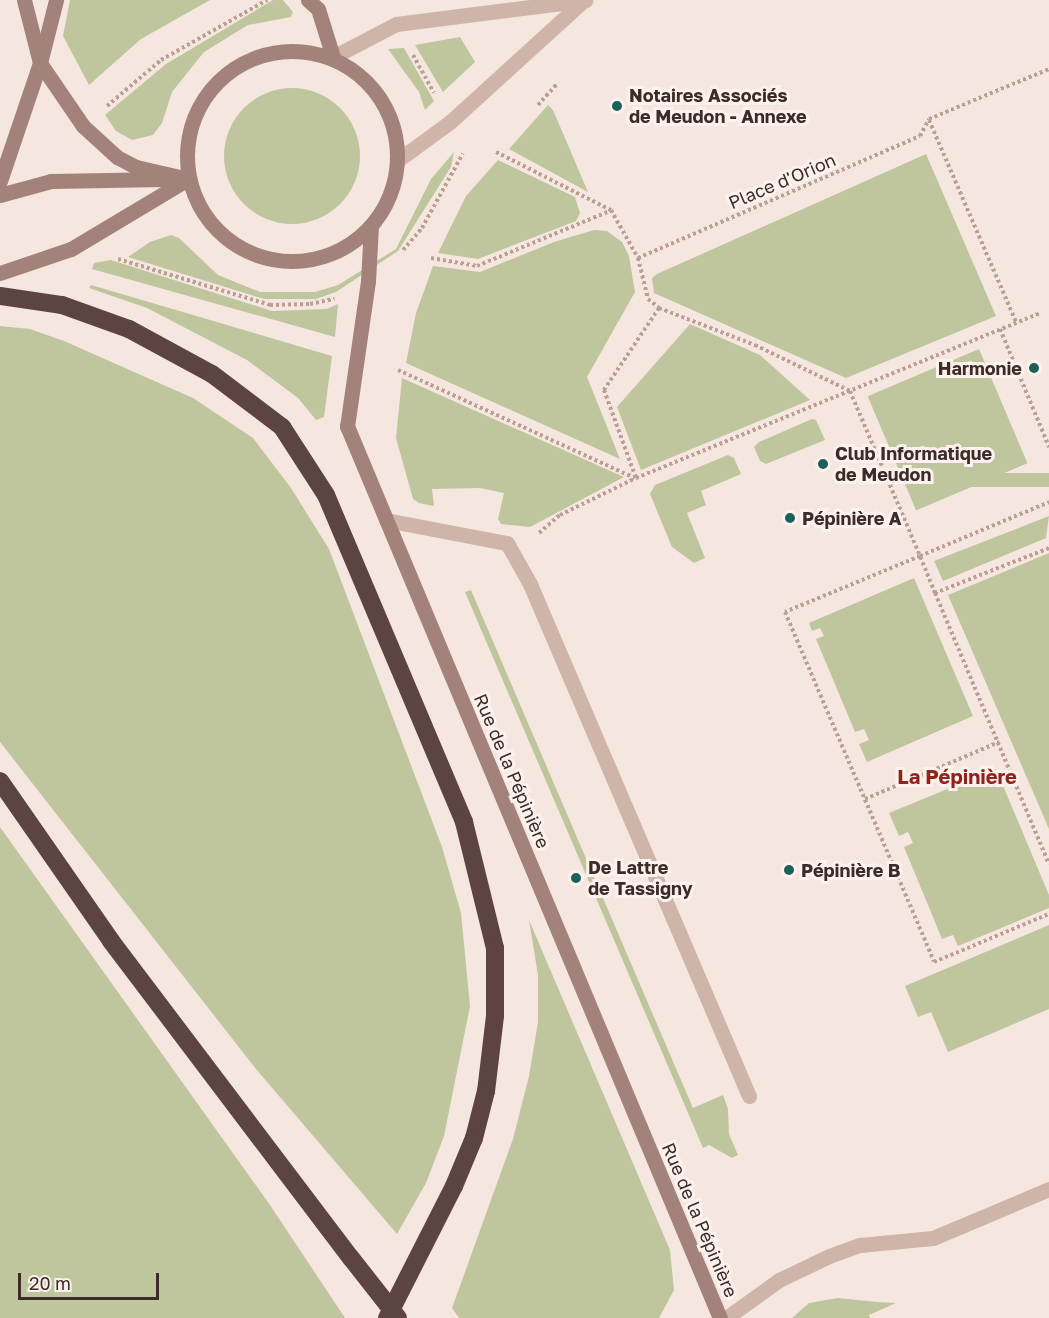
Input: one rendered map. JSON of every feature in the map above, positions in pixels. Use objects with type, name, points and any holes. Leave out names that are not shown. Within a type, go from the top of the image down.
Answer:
[{"type":"highway","points":[[0,296],[62,305],[129,329],[212,374],[282,427],[327,495],[464,822],[495,948],[495,1016],[486,1090],[474,1138],[454,1186],[387,1318]]},
{"type":"highway","points":[[0,781],[111,941],[398,1318]]},
{"type":"main road","points":[[24,0],[40,63],[83,126],[126,162],[188,179]]},
{"type":"main road","points":[[0,181],[40,63],[56,0]]},
{"type":"main road","points":[[308,0],[318,9],[333,57]]},
{"type":"main road","points":[[298,52],[333,57],[357,74],[380,98],[394,128],[398,160],[385,206],[371,226],[346,247],[315,260],[282,261],[250,253],[222,235],[201,210],[188,179],[187,147],[195,116],[212,88],[236,67],[266,55],[298,52]]},
{"type":"main road","points":[[0,195],[51,181],[188,179]]},
{"type":"main road","points":[[0,273],[71,249],[188,179]]},
{"type":"main road","name":"Rue de la Pépinière","points":[[371,226],[368,281],[347,426],[720,1318]]},
{"type":"street","points":[[333,57],[396,24],[584,0]]},
{"type":"street","points":[[398,160],[450,122],[584,0]]},
{"type":"street","points":[[386,520],[507,543],[530,584],[749,1096]]},
{"type":"street","name":"Rue de la Pépinière","points":[[726,1318],[779,1280],[829,1256],[860,1245],[933,1238],[1049,1189]]},
{"type":"path","points":[[83,126],[161,60],[267,0]]},
{"type":"path","points":[[95,235],[115,258],[270,305],[310,304],[341,297],[368,281],[422,228],[440,192],[458,169],[464,150],[396,24]]},
{"type":"path","name":"Place d'Orion","points":[[638,258],[920,136],[929,119],[1049,69]]},
{"type":"path","points":[[538,105],[558,83]]},
{"type":"path","points":[[929,119],[1016,322]]},
{"type":"path","points":[[496,152],[611,210],[638,258],[648,299],[659,308],[755,345],[850,391],[1049,864]]},
{"type":"path","points":[[431,258],[477,266],[611,210]]},
{"type":"path","points":[[636,478],[604,390],[659,308]]},
{"type":"path","points":[[513,554],[560,515],[636,478],[1040,313]]},
{"type":"path","points":[[1000,329],[1049,447]]},
{"type":"path","points":[[398,370],[636,478]]},
{"type":"path","points":[[1049,502],[785,612],[934,962],[1049,914]]},
{"type":"path","points":[[935,593],[1049,548]]},
{"type":"path","points":[[865,799],[999,742]]},
{"type":"green space","points":[[70,0],[210,0],[141,39],[89,85],[63,36]]},
{"type":"green space","points":[[273,0],[283,0],[293,12],[291,17],[248,25],[204,52],[172,92],[162,123],[153,135],[132,140],[116,131],[105,115],[166,64]]},
{"type":"green space","points":[[460,37],[475,62],[443,92],[415,45]]},
{"type":"green space","points":[[404,48],[434,101],[425,110],[419,92],[388,49]]},
{"type":"green space","points":[[292,88],[318,93],[330,99],[340,108],[349,118],[355,130],[360,156],[355,182],[349,194],[340,204],[330,213],[318,219],[292,224],[266,219],[254,213],[244,204],[235,194],[229,182],[224,156],[229,130],[235,118],[244,108],[254,99],[266,93]]},
{"type":"green space","points":[[548,105],[553,110],[588,192],[509,149]]},
{"type":"green space","points":[[454,152],[451,167],[398,251],[336,292],[316,299],[264,299],[128,257],[150,242],[171,235],[179,238],[218,275],[260,292],[315,292],[338,285],[396,249],[431,179]]},
{"type":"green space","points":[[926,154],[996,316],[846,378],[654,293],[652,278],[657,274]]},
{"type":"green space","points":[[498,160],[575,197],[580,213],[576,221],[478,259],[438,253],[466,196]]},
{"type":"green space","points":[[594,230],[607,231],[622,242],[629,256],[635,292],[587,377],[620,459],[406,363],[416,313],[433,266],[480,272],[554,242]]},
{"type":"green space","points":[[111,260],[272,311],[327,309],[338,304],[335,337],[92,269],[94,263]]},
{"type":"green space","points":[[91,285],[332,356],[324,417],[316,420],[298,398],[247,360],[147,308],[89,288]]},
{"type":"green space","points":[[690,324],[760,355],[810,400],[641,470],[617,407]]},
{"type":"green space","points":[[0,326],[30,329],[64,341],[193,398],[253,438],[291,488],[329,549],[442,847],[461,913],[470,1006],[444,1136],[426,1183],[397,1234],[256,1069],[0,742]]},
{"type":"green space","points":[[979,349],[1027,463],[916,510],[868,396]]},
{"type":"green space","points":[[402,378],[624,477],[530,527],[501,524],[498,519],[504,493],[480,488],[432,489],[434,506],[419,503],[413,499],[396,438]]},
{"type":"green space","points":[[812,419],[816,420],[825,440],[766,464],[760,461],[754,447],[759,442]]},
{"type":"green space","points":[[728,455],[734,458],[741,474],[701,491],[706,505],[687,513],[705,558],[694,563],[672,547],[650,494],[655,485]]},
{"type":"green space","points":[[912,473],[1049,473],[1049,487],[912,487]]},
{"type":"green space","points":[[1049,516],[1046,538],[943,581],[934,561]]},
{"type":"green space","points":[[1049,553],[1049,829],[948,595]]},
{"type":"green space","points":[[914,578],[973,716],[867,762],[859,744],[869,740],[864,729],[855,732],[816,639],[824,636],[820,628],[812,631],[809,623]]},
{"type":"green space","points":[[471,590],[693,1108],[723,1095],[728,1109],[729,1134],[738,1155],[732,1158],[709,1145],[703,1148],[465,592]]},
{"type":"green space","points":[[996,769],[1049,895],[1049,908],[958,946],[953,935],[942,939],[904,847],[913,843],[908,832],[899,836],[889,813]]},
{"type":"green space","points":[[0,827],[270,1205],[345,1318],[0,1318]]},
{"type":"green space","points":[[529,920],[670,1250],[674,1290],[659,1318],[459,1318],[452,1308],[513,1139],[529,1076],[538,1022],[538,975]]},
{"type":"green space","points":[[1049,925],[1049,1009],[948,1052],[931,1012],[918,1017],[905,986]]},
{"type":"green space","points":[[838,1298],[896,1303],[869,1315],[870,1318],[792,1318],[809,1303]]},
{"type":"place","name":"Notaires Associés de Meudon - Annexe","points":[[617,106]]},
{"type":"place","name":"Harmonie","points":[[1034,368]]},
{"type":"place","name":"Club Informatique de Meudon","points":[[823,464]]},
{"type":"place","name":"Pépinière A","points":[[790,518]]},
{"type":"place","name":"Pépinière B","points":[[789,870]]},
{"type":"place","name":"De Lattre de Tassigny","points":[[576,878]]},
{"type":"district","name":"La Pépinière","points":[[957,776]]}]
